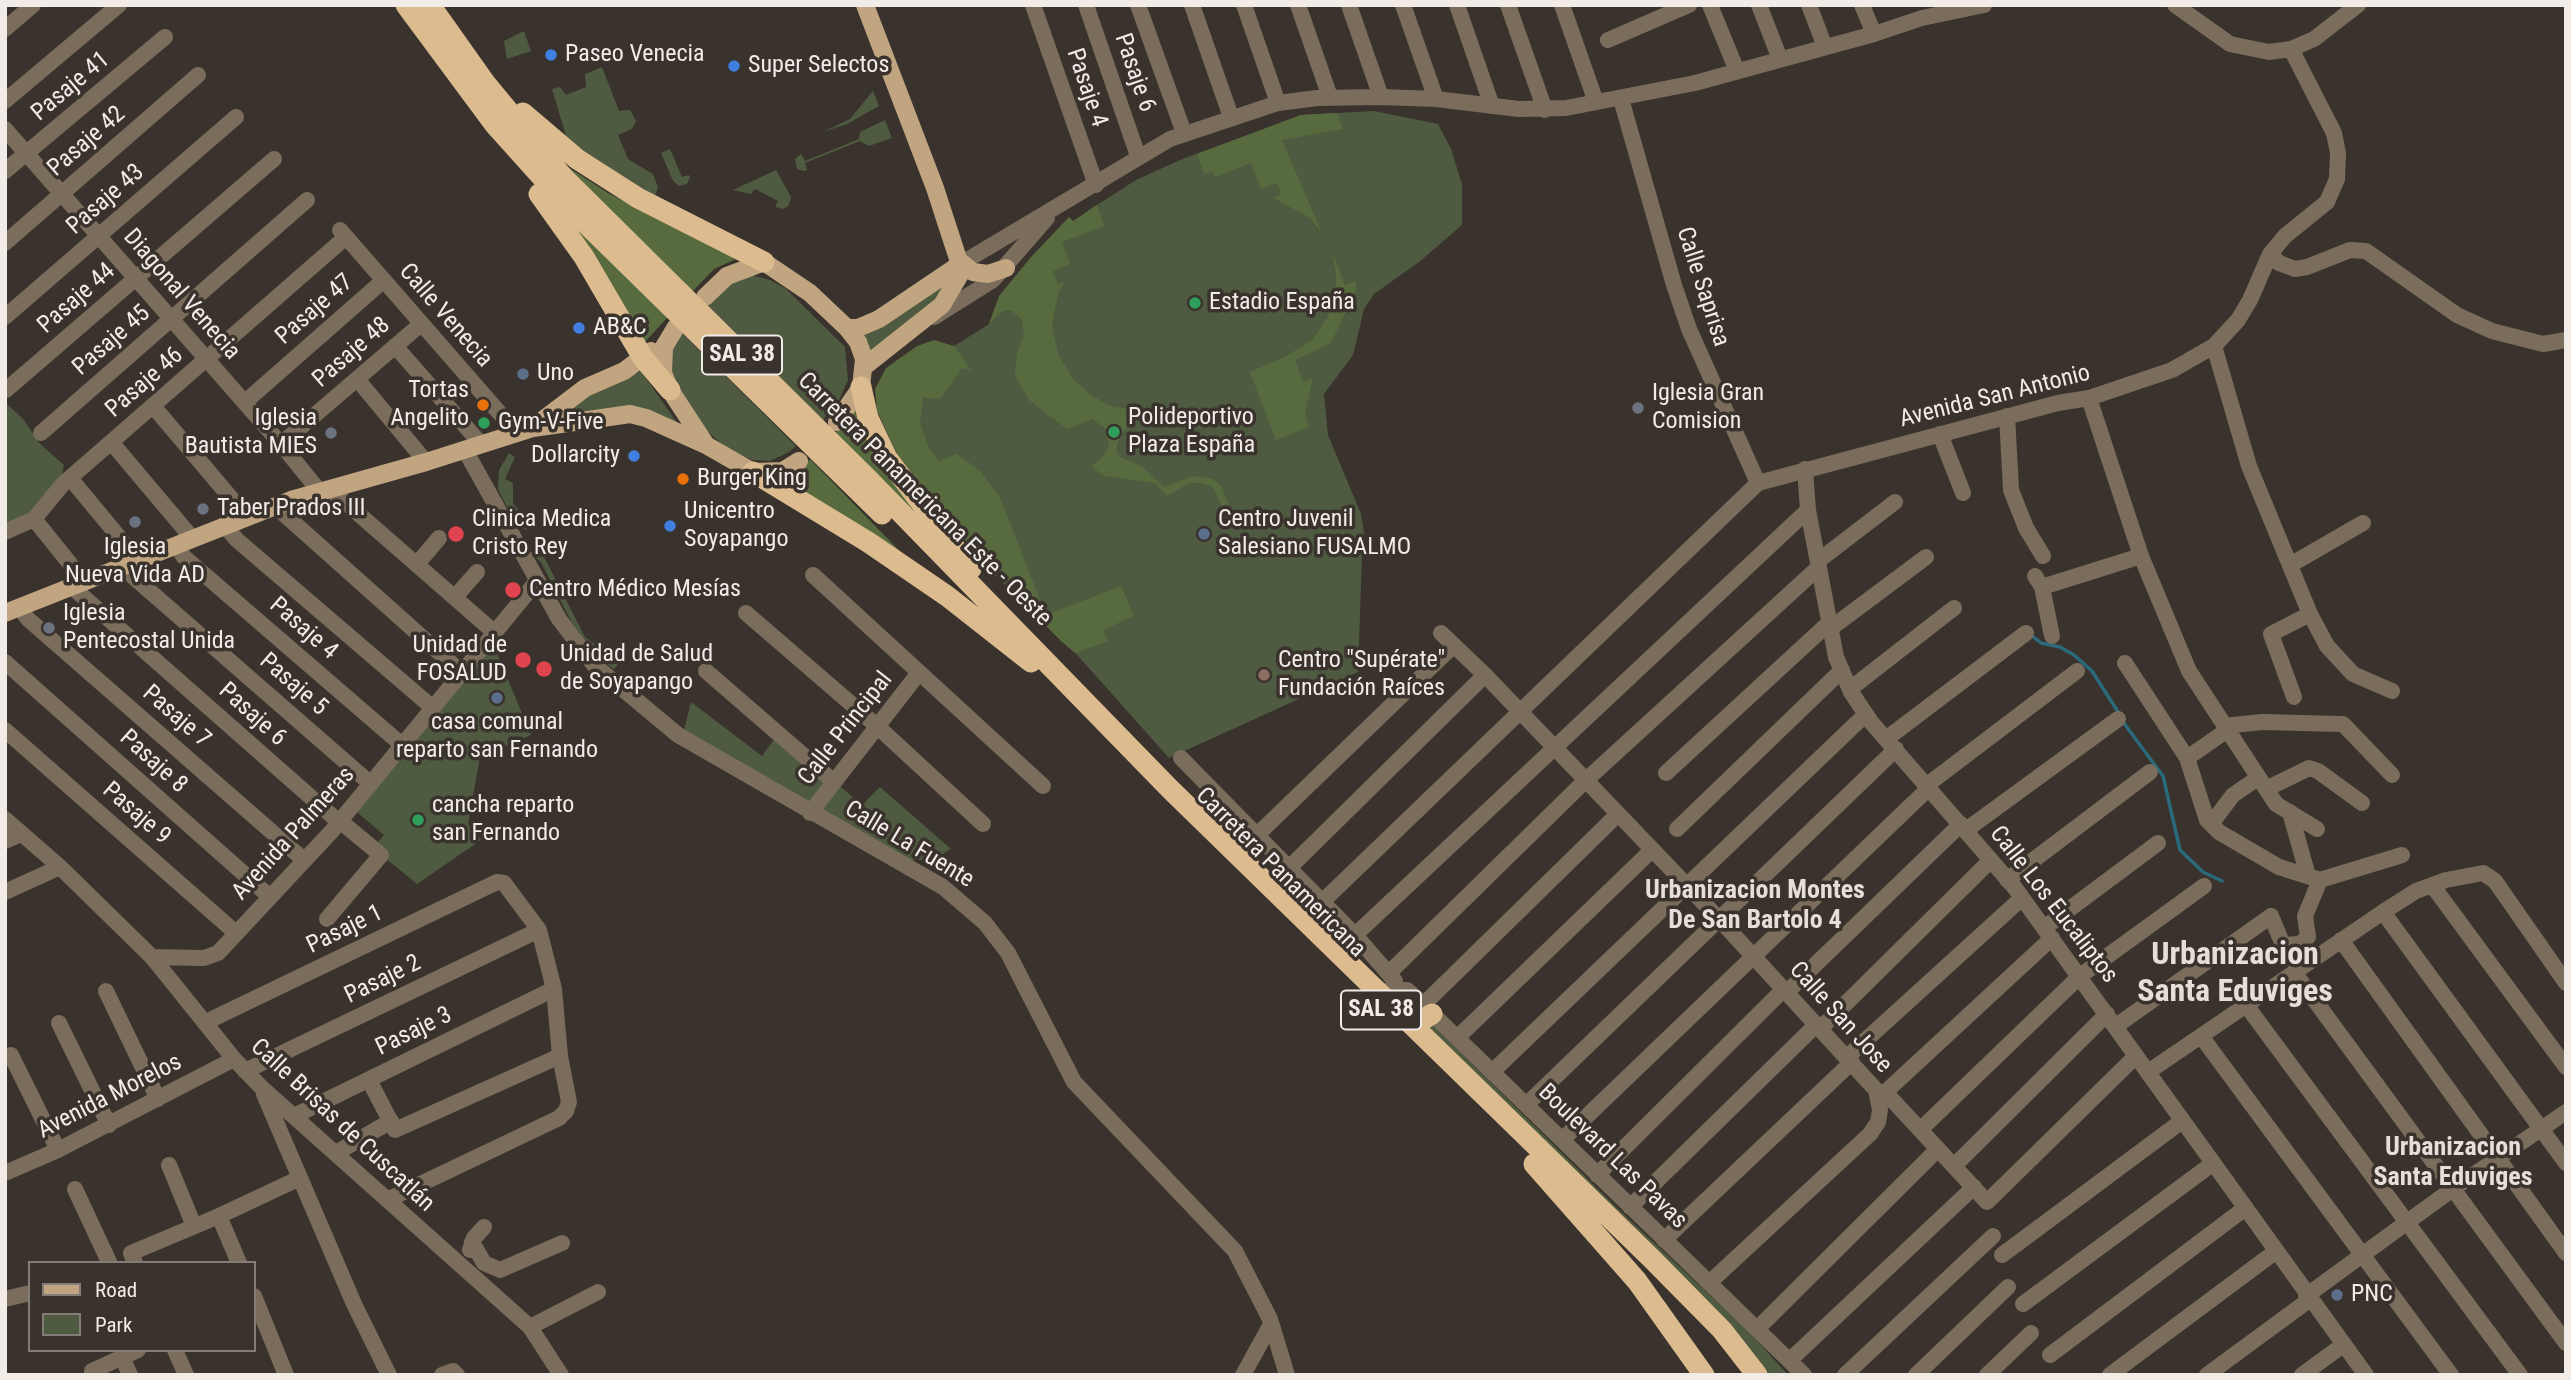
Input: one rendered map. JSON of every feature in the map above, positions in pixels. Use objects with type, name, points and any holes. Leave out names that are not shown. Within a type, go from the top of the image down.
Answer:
[{"type":"highway","points":[[397,5],[444,75],[512,163],[553,210],[643,359],[670,390]]},
{"type":"highway","name":"Carretera Panamericana Este - Oeste","points":[[406,5],[495,125],[567,205],[1035,665]]},
{"type":"highway","name":"Carretera Panamericana Este - Oeste","points":[[430,5],[519,126],[563,177],[869,480],[1072,688]]},
{"type":"highway","points":[[457,45],[520,111],[577,159],[638,198],[764,262]]},
{"type":"highway","points":[[863,377],[868,418],[887,458],[982,583],[1072,688]]},
{"type":"highway","points":[[753,472],[868,542],[947,596],[1035,665]]},
{"type":"highway","name":"Carretera Panamericana","points":[[1035,665],[1526,1155],[1637,1281],[1704,1375]]},
{"type":"highway","name":"Carretera Panamericana","points":[[1072,688],[1271,889],[1390,984],[1423,1015],[1725,1334],[1757,1375]]},
{"type":"main road","points":[[837,422],[863,377],[950,295],[960,279],[961,263],[865,5]]},
{"type":"main road","points":[[705,297],[733,272],[764,262],[795,280],[847,328],[858,342],[863,377]]},
{"type":"main road","points":[[961,263],[973,272],[989,274],[1006,268]]},
{"type":"main road","points":[[847,328],[867,325],[879,319],[961,263]]},
{"type":"main road","points":[[525,430],[585,388],[643,359],[673,330],[662,365],[670,390],[706,445]]},
{"type":"main road","points":[[12,610],[275,506],[426,463],[525,430],[630,414],[646,418],[706,445],[753,472],[783,471],[799,461]]},
{"type":"street","points":[[5,29],[33,5]]},
{"type":"street","points":[[5,101],[119,5]]},
{"type":"street","name":"Pasaje 4","points":[[1033,5],[1096,185]]},
{"type":"street","name":"Pasaje 6","points":[[1086,5],[1139,156]]},
{"type":"street","points":[[1138,5],[1184,134]]},
{"type":"street","points":[[1192,5],[1231,117]]},
{"type":"street","points":[[1244,5],[1278,103]]},
{"type":"street","points":[[1298,5],[1330,97]]},
{"type":"street","points":[[1349,5],[1381,97]]},
{"type":"street","points":[[1403,5],[1436,99]]},
{"type":"street","points":[[1457,5],[1492,106]]},
{"type":"street","points":[[1508,5],[1545,110]]},
{"type":"street","points":[[1562,5],[1596,102]]},
{"type":"street","points":[[1608,40],[1689,5]]},
{"type":"street","points":[[1710,5],[1737,71]]},
{"type":"street","points":[[1759,5],[1780,59]]},
{"type":"street","points":[[1809,5],[1825,47]]},
{"type":"street","points":[[1862,5],[1874,34]]},
{"type":"street","points":[[961,263],[1096,185],[1139,156],[1184,134],[1278,103],[1330,97],[1381,97],[1436,99],[1545,110],[1621,99],[1737,71],[1874,34],[1932,10],[1984,5]]},
{"type":"street","points":[[2175,5],[2230,44],[2263,52],[2291,49],[2314,39],[2340,12],[2358,5]]},
{"type":"street","name":"Pasaje 41","points":[[5,171],[165,37]]},
{"type":"street","name":"Avenida San Antonio","points":[[1322,902],[1758,483],[2007,416],[2089,398],[2172,370],[2214,346],[2238,320],[2270,254],[2285,236],[2327,202],[2337,180],[2338,153],[2334,133],[2291,49]]},
{"type":"street","name":"Pasaje 42","points":[[5,243],[198,75]]},
{"type":"street","name":"Calle Saprisa","points":[[1621,99],[1689,329],[1758,483]]},
{"type":"street","name":"Pasaje 43","points":[[5,317],[236,117]]},
{"type":"street","name":"Diagonal Venecia","points":[[5,129],[325,491]]},
{"type":"street","name":"Pasaje 44","points":[[6,390],[274,159]]},
{"type":"street","name":"Pasaje 45","points":[[41,433],[307,200]]},
{"type":"street","points":[[917,327],[974,292],[1006,268],[1055,208]]},
{"type":"street","name":"Calle Venecia","points":[[343,233],[421,324],[525,430]]},
{"type":"street","name":"Pasaje 46","points":[[5,532],[34,519],[70,478],[207,359],[343,233]]},
{"type":"street","points":[[2270,254],[2279,263],[2295,269],[2350,250],[2366,251],[2457,316],[2492,331],[2543,344],[2566,340]]},
{"type":"street","name":"Pasaje 47","points":[[245,402],[384,280]]},
{"type":"street","name":"Pasaje 48","points":[[281,444],[421,324]]},
{"type":"street","name":"Calle La Fuente","points":[[396,346],[473,447],[537,581],[582,652],[633,700],[685,740],[943,887],[985,923],[1008,953],[1074,1082],[1224,1236],[1251,1277],[1271,1324],[1286,1375]]},
{"type":"street","points":[[2214,346],[2249,466],[2327,646],[2353,674],[2392,691]]},
{"type":"street","points":[[357,379],[426,463]]},
{"type":"street","points":[[2089,398],[2141,556],[2189,671],[2276,804],[2317,829]]},
{"type":"street","points":[[153,407],[247,517]]},
{"type":"street","points":[[2007,416],[2011,489],[2026,528],[2043,556]]},
{"type":"street","points":[[1940,434],[1964,493]]},
{"type":"street","name":"Pasaje 4","points":[[111,442],[184,542],[184,557],[402,745]]},
{"type":"street","name":"Calle Los Eucaliptos","points":[[1805,469],[1808,510],[1830,625],[1850,689],[1866,714],[2022,898],[2274,1252],[2366,1375]]},
{"type":"street","name":"Pasaje 5","points":[[70,478],[130,564],[371,783]]},
{"type":"street","points":[[325,491],[417,564],[494,632]]},
{"type":"street","points":[[1181,758],[1355,935],[1390,984],[1585,781],[1818,564],[1895,502]]},
{"type":"street","points":[[275,506],[461,672]]},
{"type":"street","points":[[1355,935],[1808,510]]},
{"type":"street","name":"Pasaje 6","points":[[34,519],[77,584],[381,855],[327,919]]},
{"type":"street","points":[[2291,565],[2363,523]]},
{"type":"street","points":[[224,525],[237,540],[433,708]]},
{"type":"street","points":[[417,564],[439,538]]},
{"type":"street","points":[[2052,636],[2039,582],[2141,556]]},
{"type":"street","points":[[1666,773],[1830,625],[1926,557]]},
{"type":"street","points":[[455,597],[477,572]]},
{"type":"street","points":[[813,575],[1043,786]]},
{"type":"street","name":"Avenida Palmeras","points":[[152,957],[204,958],[218,953],[340,821],[537,581]]},
{"type":"street","points":[[1850,689],[1954,608]]},
{"type":"street","name":"Pasaje 7","points":[[12,610],[33,623],[304,860]]},
{"type":"street","points":[[746,613],[878,727],[983,824]]},
{"type":"street","points":[[2294,697],[2271,634],[2311,614]]},
{"type":"street","name":"Calle San Jose","points":[[1441,633],[1520,710],[1882,1095],[1878,1122],[1870,1134],[1709,1283]]},
{"type":"street","points":[[1526,1105],[1719,919],[1891,744],[2026,633]]},
{"type":"street","points":[[1257,835],[1454,645]]},
{"type":"street","name":"Pasaje 8","points":[[5,662],[269,896]]},
{"type":"street","points":[[2125,663],[2187,758],[2203,809],[2219,832],[2279,867],[2314,878],[2402,855]]},
{"type":"street","points":[[1677,829],[1842,670]]},
{"type":"street","points":[[705,671],[833,781]]},
{"type":"street","points":[[1562,1140],[1928,786],[2077,671]]},
{"type":"street","name":"Calle Principal","points":[[810,813],[919,674]]},
{"type":"street","points":[[1289,868],[1485,675]]},
{"type":"street","points":[[1492,1072],[1866,714]]},
{"type":"street","points":[[1597,1175],[1786,990],[1963,827],[2118,719]]},
{"type":"street","points":[[2187,758],[2225,729],[2262,722],[2343,724],[2392,775]]},
{"type":"street","name":"Pasaje 9","points":[[5,730],[236,933]]},
{"type":"street","points":[[2211,824],[2233,795],[2309,768],[2318,771],[2362,803]]},
{"type":"street","points":[[2007,880],[2150,772]]},
{"type":"street","points":[[1954,1166],[2111,1020],[2271,916],[2283,945],[2300,944],[2308,937],[2305,916],[2314,878],[2290,812]]},
{"type":"street","points":[[1423,1015],[1617,815]]},
{"type":"street","name":"Calle Brisas de Cuscatlán","points":[[5,819],[60,867],[152,957],[262,1088],[530,1327],[561,1375]]},
{"type":"street","points":[[5,841],[21,834]]},
{"type":"street","points":[[2136,1056],[1987,1202],[1920,1130],[1882,1095],[2048,933],[2158,843]]},
{"type":"street","points":[[1457,1038],[1652,850]]},
{"type":"street","points":[[1630,1207],[1991,860]]},
{"type":"street","points":[[5,892],[60,867]]},
{"type":"street","points":[[2148,1072],[2416,891],[2483,873],[2495,881],[2566,983]]},
{"type":"street","name":"Pasaje 1","points":[[206,1022],[497,882],[504,883],[539,930]]},
{"type":"street","points":[[2432,885],[2566,1067]]},
{"type":"street","points":[[1920,1130],[2080,976],[2204,886]]},
{"type":"street","points":[[1664,1240],[1850,1059],[2022,898]]},
{"type":"street","points":[[2382,912],[2566,1163]]},
{"type":"street","points":[[387,1200],[559,1118],[566,1111],[569,1102],[559,1056],[554,989],[539,930]]},
{"type":"street","name":"Pasaje 2","points":[[240,1065],[539,930]]},
{"type":"street","points":[[2341,940],[2566,1253]]},
{"type":"street","points":[[2294,972],[2566,1343]]},
{"type":"street","name":"Pasaje 3","points":[[295,1116],[554,989]]},
{"type":"street","points":[[106,991],[159,1099]]},
{"type":"street","points":[[2246,1005],[2520,1375]]},
{"type":"street","name":"Boulevard Las Pavas","points":[[1423,1015],[1457,1038],[1804,1375]]},
{"type":"street","points":[[59,1023],[109,1125]]},
{"type":"street","points":[[2201,1036],[2451,1375]]},
{"type":"street","points":[[11,1055],[58,1150]]},
{"type":"street","points":[[336,1153],[559,1056]]},
{"type":"street","name":"Avenida Morelos","points":[[5,1172],[58,1150],[159,1099],[240,1065]]},
{"type":"street","points":[[369,1080],[393,1126]]},
{"type":"street","points":[[262,1088],[389,1375]]},
{"type":"street","points":[[2207,1375],[2406,1223],[2566,1112]]},
{"type":"street","points":[[2002,1255],[2182,1121]]},
{"type":"street","points":[[1758,1328],[1938,1149]]},
{"type":"street","points":[[2023,1304],[2212,1164]]},
{"type":"street","points":[[169,1165],[194,1226]]},
{"type":"street","points":[[133,1258],[194,1226],[300,1178]]},
{"type":"street","points":[[1790,1360],[1974,1187]]},
{"type":"street","points":[[75,1189],[107,1261]]},
{"type":"street","points":[[2050,1356],[2244,1209]]},
{"type":"street","points":[[219,1216],[238,1261]]},
{"type":"street","points":[[460,1263],[484,1227]]},
{"type":"street","points":[[1845,1375],[1993,1236]]},
{"type":"street","points":[[472,1242],[484,1263],[500,1270],[562,1243]]},
{"type":"street","points":[[2110,1375],[2274,1252]]},
{"type":"street","points":[[1916,1375],[2008,1287]]},
{"type":"street","points":[[530,1327],[598,1292]]},
{"type":"street","points":[[5,1299],[28,1293]]},
{"type":"street","points":[[256,1301],[286,1375]]},
{"type":"street","points":[[1243,1375],[1271,1324]]},
{"type":"street","points":[[1987,1375],[2032,1333]]},
{"type":"street","points":[[2302,1375],[2343,1345]]},
{"type":"street","points":[[92,1371],[133,1352]]},
{"type":"street","points":[[176,1352],[186,1375]]},
{"type":"street","points":[[122,1357],[130,1375]]},
{"type":"street","points":[[442,1375],[453,1371],[457,1375]]},
{"type":"green space","points":[[524,31],[531,51],[507,59],[504,41]]},
{"type":"green space","points":[[602,67],[619,111],[630,110],[636,121],[632,129],[618,135],[628,159],[653,174],[658,187],[655,196],[570,149],[552,89],[560,87],[566,95],[586,87],[585,74]]},
{"type":"green space","points":[[873,91],[879,106],[847,124],[823,132],[850,119]]},
{"type":"green space","name":"Polideportivo Plaza España","points":[[1374,111],[1438,124],[1451,149],[1462,184],[1462,225],[1419,262],[1374,294],[1364,309],[1353,355],[1324,394],[1328,435],[1361,514],[1365,539],[1362,556],[1358,672],[1169,758],[957,520],[893,382],[941,345],[954,346],[989,324],[995,307],[1044,253],[1089,210],[1136,180],[1180,160],[1301,115]]},
{"type":"green space","points":[[1337,113],[1343,129],[1282,140],[1322,233],[1310,218],[1274,198],[1281,194],[1277,183],[1261,189],[1251,163],[1215,177],[1212,171],[1204,174],[1197,154],[1301,115]]},
{"type":"green space","points":[[885,120],[892,138],[869,146],[860,141],[805,163],[807,170],[797,169],[795,159],[801,154],[805,161],[859,139],[860,132]]},
{"type":"green space","points":[[670,149],[682,177],[690,177],[687,184],[679,186],[673,181],[661,153]]},
{"type":"green space","points":[[548,154],[608,193],[736,259],[714,269],[692,292]]},
{"type":"green space","points":[[776,170],[791,197],[789,205],[784,209],[775,207],[778,201],[755,189],[751,194],[733,190]]},
{"type":"green space","points":[[1097,205],[1104,226],[1062,242],[1070,264],[1053,271],[1058,285],[1064,282],[1058,294],[1052,326],[1058,354],[1073,379],[1091,395],[1110,406],[1147,412],[1158,408],[1135,417],[1120,436],[1116,449],[1120,457],[1141,466],[1164,487],[1194,476],[1213,479],[1221,486],[1229,505],[1222,506],[1212,486],[1189,483],[1167,496],[1155,483],[1104,476],[1091,466],[1102,458],[1109,447],[1106,429],[1092,419],[1067,429],[1029,400],[1015,375],[1017,354],[1024,335],[1022,320],[1012,311],[1004,310],[989,324],[999,296],[1031,257],[1069,217],[1073,221]]},
{"type":"green space","points":[[560,206],[668,317],[641,346]]},
{"type":"green space","points":[[1332,252],[1345,285],[1356,281],[1356,289],[1331,343],[1295,360],[1303,382],[1313,378],[1305,412],[1309,427],[1276,440],[1250,372],[1285,357],[1312,340],[1327,318],[1336,298],[1336,273]]},
{"type":"green space","points":[[751,275],[770,280],[785,288],[845,347],[848,380],[839,400],[823,420],[705,304],[726,285]]},
{"type":"green space","points":[[945,282],[948,289],[867,355],[862,335]]},
{"type":"green space","points":[[679,330],[796,446],[770,461],[752,460],[727,449],[704,428],[670,377],[672,343]]},
{"type":"green space","points":[[934,340],[954,346],[971,370],[962,368],[940,399],[923,397],[920,423],[928,446],[939,461],[956,454],[968,462],[980,471],[1000,498],[1046,615],[1121,586],[1134,616],[1103,630],[1108,641],[1075,653],[1061,641],[984,564],[898,456],[877,411],[875,389],[886,368],[917,346]]},
{"type":"green space","points":[[641,371],[680,427],[621,407],[580,415],[572,410],[573,404],[599,389]]},
{"type":"green space","points":[[5,402],[24,420],[40,444],[64,465],[61,480],[39,510],[5,527]]},
{"type":"green space","points":[[858,404],[957,559],[832,437]]},
{"type":"green space","points":[[509,453],[515,457],[505,479],[513,483],[513,503],[529,524],[527,530],[517,527],[498,489],[499,470]]},
{"type":"green space","points":[[810,459],[924,576],[777,479],[800,471]]},
{"type":"green space","points":[[538,545],[585,637],[620,662],[614,669],[599,659],[571,621],[541,562],[531,554]]},
{"type":"green space","points":[[490,636],[531,735],[480,757],[468,824],[481,840],[417,884],[373,848],[384,835],[351,807]]},
{"type":"green space","points":[[691,702],[762,756],[778,734],[830,779],[811,803],[684,730]]},
{"type":"green space","points":[[836,783],[862,805],[880,787],[951,849],[934,860],[907,860],[817,806]]},
{"type":"green space","points":[[1425,1017],[1614,1205],[1752,1335],[1788,1375],[1757,1375],[1414,1025]]},
{"type":"waterway","points":[[2031,635],[2041,643],[2060,647],[2074,655],[2092,671],[2120,715]]},
{"type":"waterway","points":[[2123,722],[2163,776],[2180,850],[2203,872],[2222,881]]},
{"type":"place","name":"Paseo Venecia","points":[[551,55]]},
{"type":"place","name":"Super Selectos","points":[[734,66]]},
{"type":"place","name":"Estadio España","points":[[1195,303]]},
{"type":"place","name":"AB&C","points":[[579,328]]},
{"type":"place","name":"Uno","points":[[523,374]]},
{"type":"place","name":"Tortas Angelito","points":[[483,405]]},
{"type":"place","name":"Iglesia Gran Comision","points":[[1638,408]]},
{"type":"place","name":"Gym-V-Five","points":[[484,423]]},
{"type":"place","name":"Polideportivo Plaza España","points":[[1114,432]]},
{"type":"place","name":"Iglesia Bautista MIES","points":[[331,433]]},
{"type":"place","name":"Dollarcity","points":[[634,456]]},
{"type":"place","name":"Burger King","points":[[683,479]]},
{"type":"place","name":"Taber Prados III","points":[[203,509]]},
{"type":"place","name":"Iglesia Nueva Vida AD","points":[[135,522]]},
{"type":"place","name":"Unicentro Soyapango","points":[[670,526]]},
{"type":"place","name":"Clinica Medica Cristo Rey","points":[[456,534]]},
{"type":"place","name":"Centro Juvenil Salesiano FUSALMO","points":[[1204,534]]},
{"type":"place","name":"Centro Médico Mesías","points":[[513,590]]},
{"type":"place","name":"Iglesia Pentecostal Unida","points":[[49,628]]},
{"type":"place","name":"Unidad de FOSALUD","points":[[523,660]]},
{"type":"place","name":"Unidad de Salud de Soyapango","points":[[544,669]]},
{"type":"place","name":"Centro \"Supérate\" Fundación Raíces","points":[[1264,675]]},
{"type":"place","name":"casa comunal reparto san Fernando","points":[[497,698]]},
{"type":"place","name":"cancha reparto san Fernando","points":[[418,820]]},
{"type":"place","name":"PNC","points":[[2337,1295]]},
{"type":"district","name":"Urbanizacion Montes De San Bartolo 4","points":[[1755,906]]},
{"type":"district","name":"Urbanizacion Santa Eduviges","points":[[2235,974]]},
{"type":"district","name":"Urbanizacion Santa Eduviges","points":[[2453,1163]]}]
